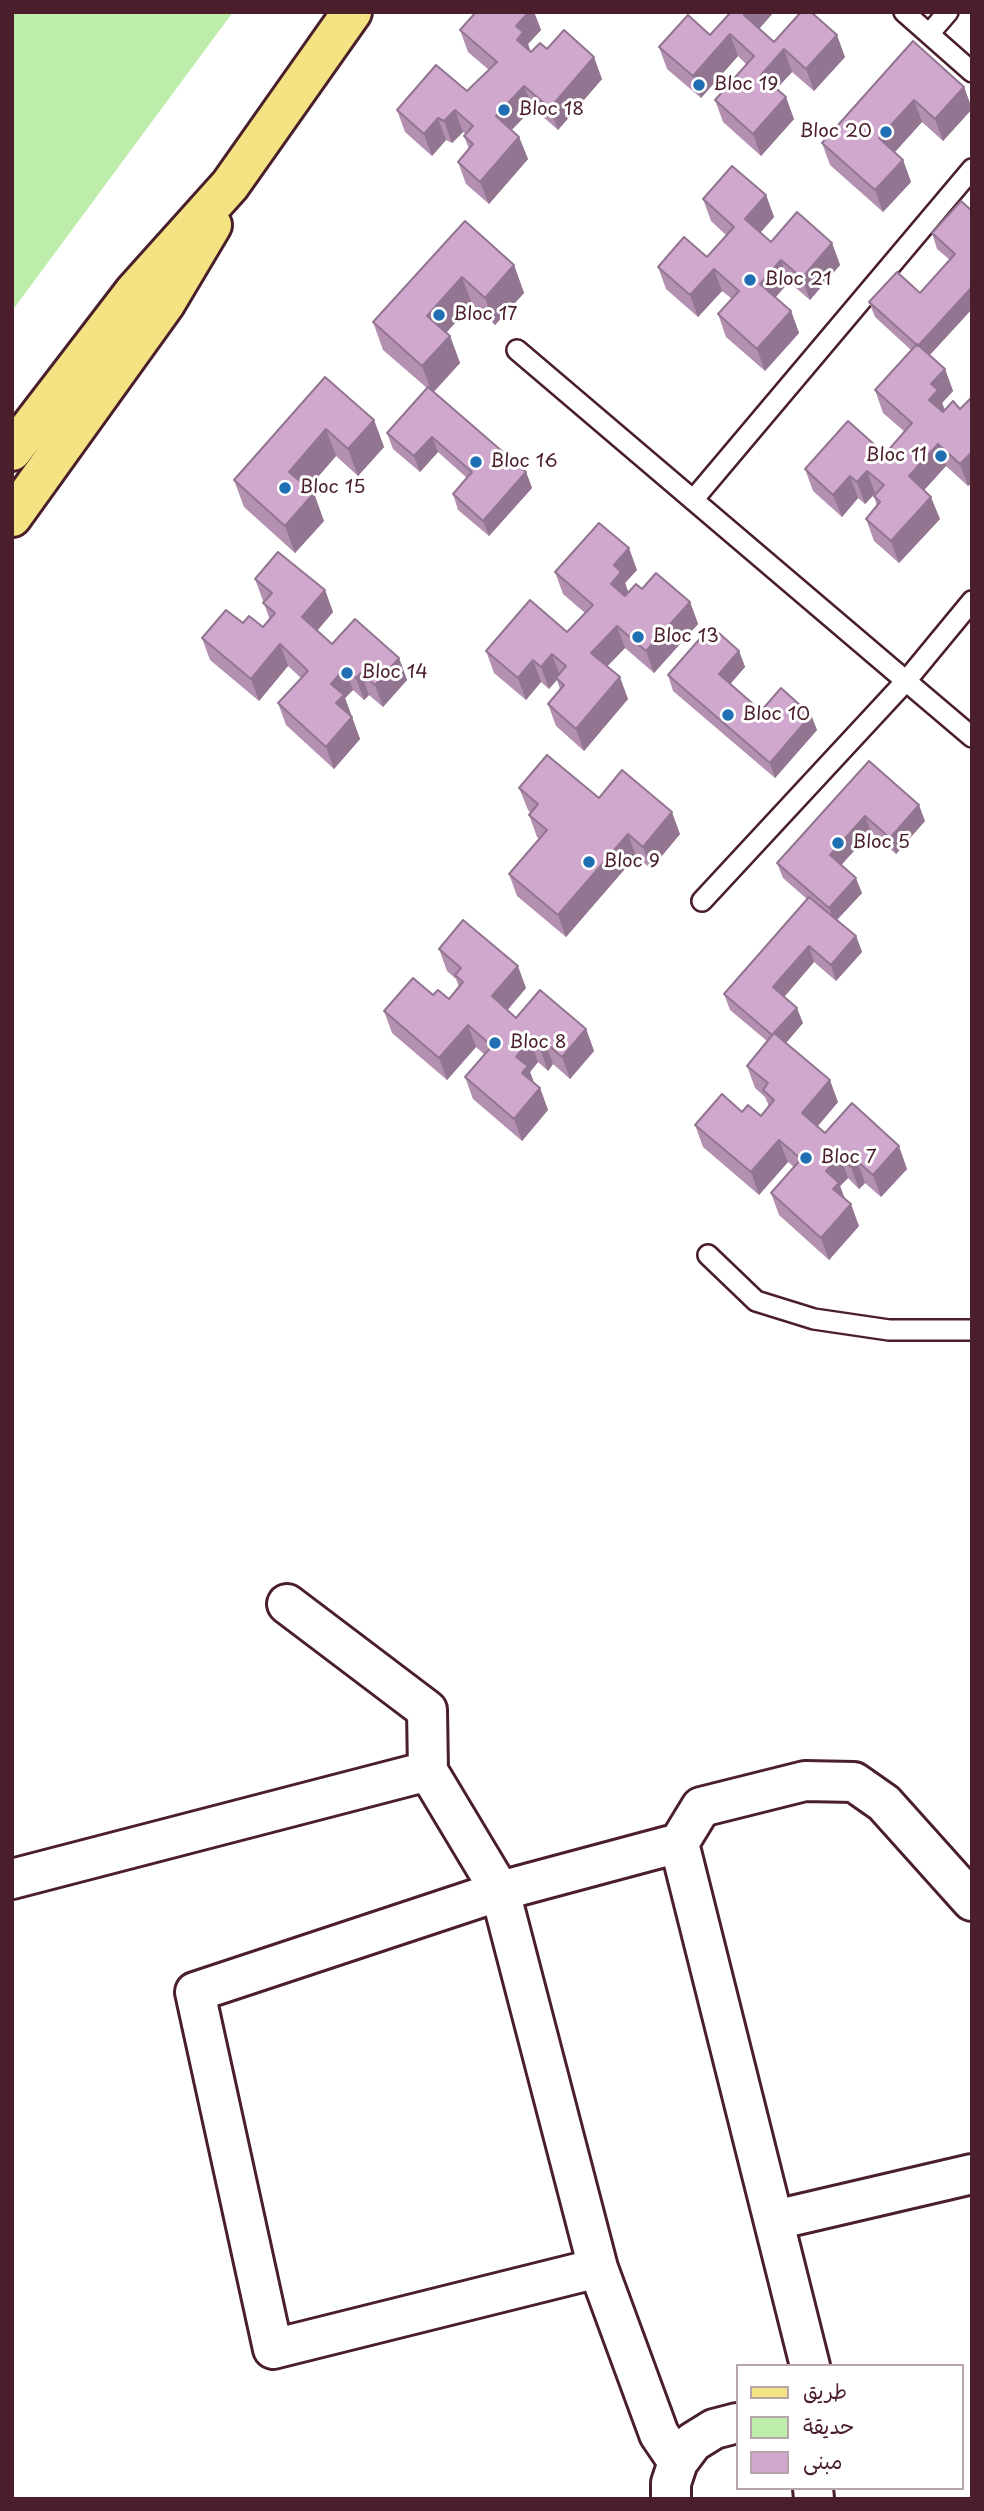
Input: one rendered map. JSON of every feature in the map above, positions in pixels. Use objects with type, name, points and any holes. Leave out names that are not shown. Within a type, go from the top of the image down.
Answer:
[{"type":"main road","points":[[12,451],[134,292],[230,185],[352,12]]},
{"type":"main road","points":[[12,517],[165,304],[200,246],[230,185]]},
{"type":"street","points":[[287,1604],[427,1710],[428,1771],[500,1891],[598,2268],[659,2434],[678,2462]]},
{"type":"street","points":[[12,1879],[428,1771]]},
{"type":"street","points":[[810,2364],[680,1843],[701,1807],[805,1781],[854,1782],[884,1803],[972,1901]]},
{"type":"street","points":[[598,2268],[272,2349],[195,1992],[500,1891],[680,1843]]},
{"type":"street","points":[[775,2220],[972,2174]]},
{"type":"street","points":[[671,2499],[671,2483],[678,2462],[693,2442],[714,2429],[736,2423]]},
{"type":"lane","points":[[904,12],[972,72]]},
{"type":"lane","points":[[929,34],[948,12]]},
{"type":"lane","points":[[693,500],[972,169]]},
{"type":"lane","points":[[517,350],[972,737]]},
{"type":"lane","points":[[702,901],[906,681],[972,601]]},
{"type":"lane","points":[[708,1255],[756,1301],[814,1319],[889,1330],[972,1330]]},
{"type":"green space","points":[[12,12],[233,12],[12,311]]},
{"type":"building","points":[[476,12],[529,12],[516,26],[523,32],[517,40],[531,52],[540,43],[547,49],[564,30],[594,57],[550,108],[524,86],[496,116],[519,137],[480,182],[458,162],[473,144],[464,136],[473,126],[455,110],[444,121],[438,118],[424,134],[397,110],[436,65],[467,91],[497,62],[460,30]]},
{"type":"building","points":[[731,12],[746,12],[744,15],[774,42],[801,12],[811,12],[837,35],[806,69],[784,49],[761,75],[786,97],[753,134],[715,100],[754,56],[730,34],[693,76],[659,47],[688,15],[710,35]]},
{"type":"building","points":[[913,41],[964,87],[935,119],[914,100],[879,138],[903,160],[875,190],[822,143]]},
{"type":"building","points":[[732,166],[766,195],[745,219],[771,242],[797,212],[832,243],[802,278],[781,260],[760,284],[791,311],[757,349],[718,314],[739,291],[714,269],[690,295],[658,267],[684,237],[707,257],[734,227],[703,199]]},
{"type":"building","points":[[961,201],[972,211],[972,287],[918,346],[869,302],[897,272],[920,293],[955,254],[932,233]]},
{"type":"building","points":[[465,221],[514,265],[485,298],[462,277],[427,316],[450,336],[422,366],[373,322]]},
{"type":"building","points":[[917,344],[945,369],[931,384],[938,390],[929,400],[943,412],[953,401],[960,409],[972,397],[972,452],[960,464],[938,444],[909,476],[931,497],[891,541],[866,519],[880,502],[874,496],[884,485],[867,471],[857,482],[850,476],[833,495],[805,469],[848,421],[885,454],[912,423],[875,390]]},
{"type":"building","points":[[325,377],[374,420],[348,449],[326,429],[289,472],[314,493],[285,526],[234,480]]},
{"type":"building","name":"Bloc 16","points":[[428,387],[526,472],[483,521],[453,494],[472,472],[432,437],[414,456],[387,433]]},
{"type":"building","points":[[599,523],[629,548],[614,565],[621,572],[611,584],[625,596],[636,584],[642,589],[656,573],[690,602],[646,651],[617,626],[591,653],[620,677],[576,729],[548,704],[564,685],[556,678],[566,666],[552,654],[541,667],[533,660],[518,678],[486,651],[530,600],[567,632],[593,605],[555,572]]},
{"type":"building","name":"Bloc 14","points":[[278,552],[325,590],[302,617],[332,644],[355,619],[399,658],[375,685],[361,673],[356,678],[345,668],[331,684],[344,695],[336,703],[352,717],[326,747],[278,703],[308,671],[280,644],[251,679],[202,638],[226,610],[243,623],[249,616],[263,627],[275,613],[263,603],[272,593],[255,579]]},
{"type":"building","name":"Bloc 10","points":[[711,626],[739,651],[719,674],[761,711],[781,688],[811,715],[770,763],[668,675]]},
{"type":"building","name":"Bloc 9","points":[[547,755],[599,798],[622,770],[672,812],[643,847],[628,834],[558,915],[509,874],[547,830],[529,815],[538,804],[519,788]]},
{"type":"building","name":"Bloc 5","points":[[869,761],[919,805],[890,838],[865,816],[830,855],[856,878],[829,908],[777,863]]},
{"type":"building","points":[[809,897],[856,936],[831,965],[809,946],[773,987],[797,1008],[772,1035],[724,994]]},
{"type":"building","name":"Bloc 8","points":[[463,920],[518,966],[492,996],[516,1018],[540,990],[586,1029],[562,1057],[545,1042],[540,1049],[530,1040],[516,1057],[528,1066],[522,1073],[540,1088],[514,1119],[465,1077],[492,1046],[468,1025],[439,1058],[384,1011],[413,978],[433,995],[438,990],[449,999],[463,982],[455,975],[461,968],[439,949]]},
{"type":"building","name":"Bloc 7","points":[[774,1033],[830,1080],[802,1113],[825,1133],[852,1103],[899,1146],[873,1175],[857,1161],[851,1167],[840,1156],[826,1171],[839,1183],[833,1189],[851,1204],[821,1238],[771,1193],[801,1159],[779,1140],[751,1172],[695,1125],[722,1094],[742,1112],[748,1105],[761,1116],[774,1100],[763,1090],[768,1083],[747,1066]]},
{"type":"place","name":"Bloc 19","points":[[699,85]]},
{"type":"place","name":"Bloc 18","points":[[504,110]]},
{"type":"place","name":"Bloc 20","points":[[886,132]]},
{"type":"place","name":"Bloc 21","points":[[750,280]]},
{"type":"place","name":"Bloc 17","points":[[439,315]]},
{"type":"place","name":"Bloc 11","points":[[941,456]]},
{"type":"place","name":"Bloc 16","points":[[476,462]]},
{"type":"place","name":"Bloc 15","points":[[285,488]]},
{"type":"place","name":"Bloc 13","points":[[638,637]]},
{"type":"place","name":"Bloc 14","points":[[347,673]]},
{"type":"place","name":"Bloc 10","points":[[728,715]]},
{"type":"place","name":"Bloc 5","points":[[838,843]]},
{"type":"place","name":"Bloc 9","points":[[589,862]]},
{"type":"place","name":"Bloc 8","points":[[495,1043]]},
{"type":"place","name":"Bloc 7","points":[[806,1158]]}]
